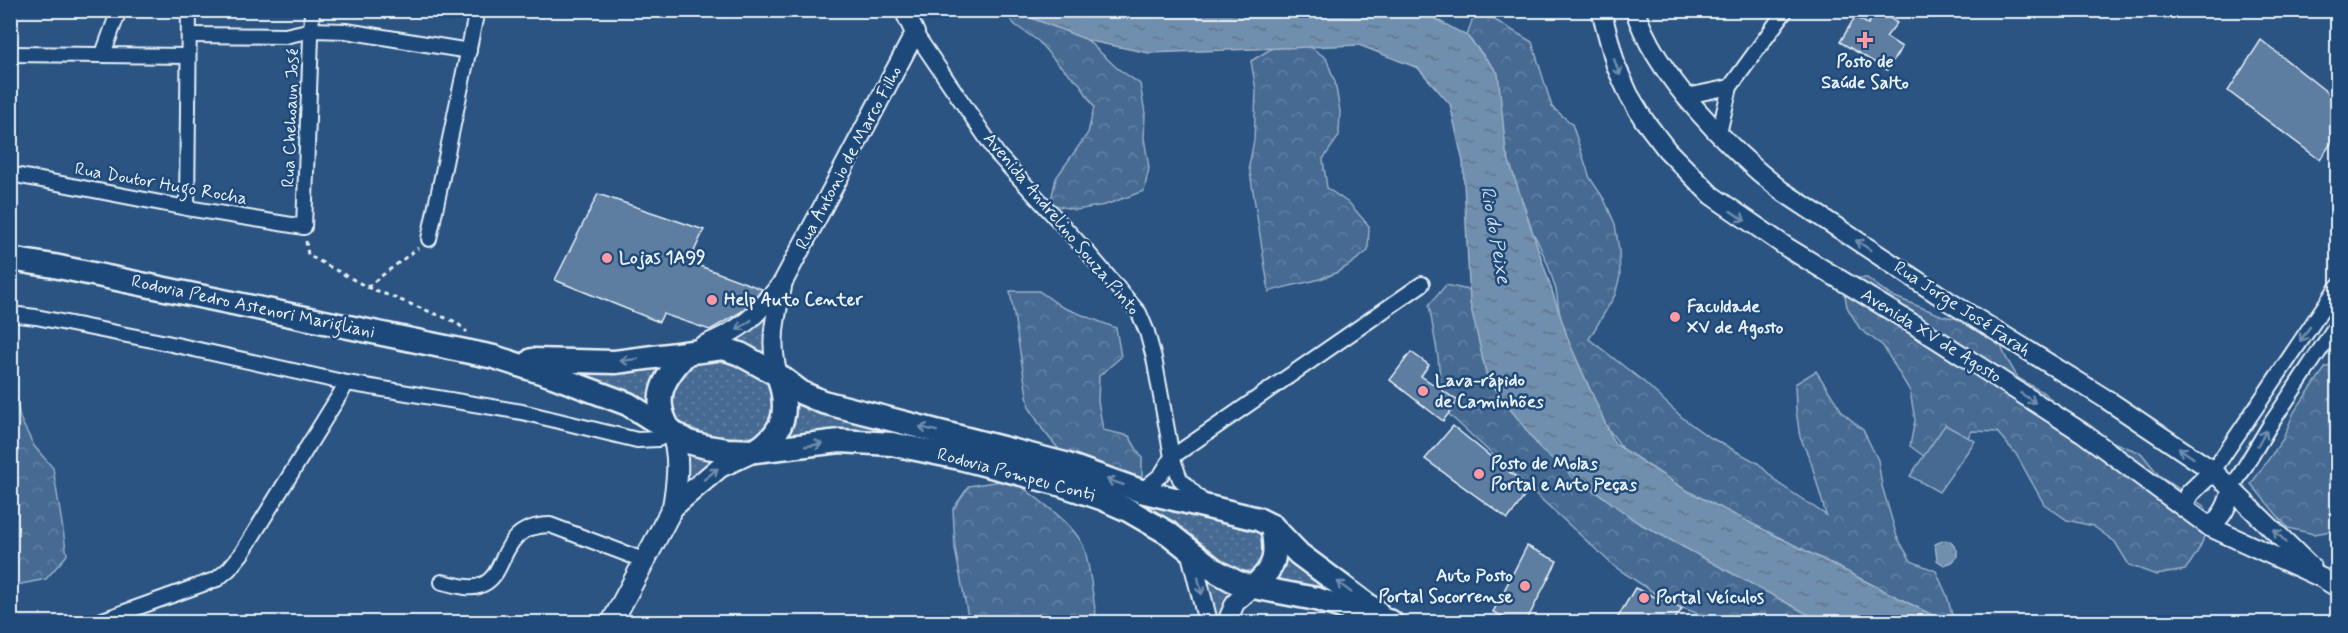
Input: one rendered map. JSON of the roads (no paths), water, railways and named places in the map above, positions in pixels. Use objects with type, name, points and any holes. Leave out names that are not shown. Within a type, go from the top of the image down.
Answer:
[{"type":"main road","name":"Rodovia Pedro Astenori Marigliani","points":[[10,259],[54,266],[494,357],[628,404],[688,442],[727,450],[756,451]]},
{"type":"main road","name":"Rodovia Pedro Astenori Marigliani","points":[[494,357],[615,362],[723,348],[741,354],[778,375]]},
{"type":"main road","points":[[673,507],[677,471],[676,444],[662,418],[661,394],[664,381],[687,352]]},
{"type":"main road","points":[[612,622],[673,507],[720,467],[756,451],[771,441],[780,427],[785,396],[778,375]]},
{"type":"main road","name":"Rodovia Pompeu Conti","points":[[778,375],[802,393],[823,402],[1065,464],[1141,491],[1242,514],[1272,526]]},
{"type":"main road","name":"Rodovia Pompeu Conti","points":[[756,451],[840,441],[864,441],[892,444],[960,458],[1056,483],[1101,498],[1167,533],[1216,571],[1236,582],[1316,599],[1391,622]]},
{"type":"main road","points":[[1253,587],[1273,565],[1276,547],[1272,526]]},
{"type":"main road","points":[[1272,526],[1299,554],[1391,622]]},
{"type":"street","points":[[103,54],[119,10]]},
{"type":"street","points":[[187,208],[189,10]]},
{"type":"street","name":"Rua Chehoaun José","points":[[304,227],[312,10]]},
{"type":"street","points":[[429,239],[477,10]]},
{"type":"street","name":"Avenida Andrelino Souza Pinto","points":[[904,10],[915,33],[998,155],[1089,254],[1139,313],[1154,358],[1172,457],[1180,479],[1209,508]]},
{"type":"street","name":"Avenida XV de Agosto","points":[[1601,10],[1616,66],[1639,112],[1667,150],[1711,195],[1788,248],[1910,322],[2083,433],[2210,527],[2322,578],[2337,588]]},
{"type":"street","name":"Rua Jorge José Farah","points":[[1635,10],[1648,42],[1663,66],[1719,133],[1758,172],[1782,191],[1948,301],[2106,399],[2213,471],[2322,578]]},
{"type":"street","points":[[1719,133],[1730,87],[1786,10]]},
{"type":"street","points":[[189,35],[285,36],[312,30],[406,40],[469,51]]},
{"type":"street","name":"Rua Antonio de Marco Filho","points":[[687,352],[723,338],[747,323],[783,282],[915,33]]},
{"type":"street","points":[[10,54],[188,56]]},
{"type":"street","points":[[1687,96],[1730,87]]},
{"type":"street","name":"Rua Doutor Hugo Rocha","points":[[10,174],[187,208],[304,227]]},
{"type":"street","name":"Rua Antonio de Marco Filho","points":[[778,375],[773,359],[772,337],[783,282]]},
{"type":"street","points":[[1141,491],[1161,474],[1172,457],[1422,284]]},
{"type":"street","points":[[2183,507],[2189,495],[2213,471],[2337,286]]},
{"type":"street","points":[[10,314],[167,343],[347,382],[522,412],[637,440],[658,439],[671,432]]},
{"type":"street","points":[[2210,527],[2227,508],[2232,488],[2337,323]]},
{"type":"street","points":[[97,622],[217,579],[229,569],[242,553],[347,382]]},
{"type":"street","points":[[442,582],[467,587],[478,587],[484,584],[522,530],[536,525],[550,525],[643,560]]},
{"type":"street","points":[[1190,550],[1208,622]]},
{"type":"street","points":[[1227,622],[1235,603],[1253,587]]},
{"type":"lane","points":[[721,12],[738,10]]},
{"type":"water","name":"Rio do Peixe","points":[[1019,11],[1421,11],[1467,36],[1498,73],[1506,152],[1569,342],[1614,443],[1684,489],[1946,622],[1822,622],[1637,522],[1542,451],[1487,378],[1470,303],[1463,162],[1450,104],[1418,68],[1359,45],[1149,53],[1090,41]]},
{"type":"water","points":[[1950,541],[1957,550],[1957,557],[1944,565],[1937,560],[1935,544]]},
{"type":"place","name":"Posto de Saúde Salto","points":[[1865,40]]},
{"type":"place","name":"Lojas 1A99","points":[[607,258]]},
{"type":"place","name":"Help Auto Center","points":[[712,300]]},
{"type":"place","name":"Faculdade XV de Agosto","points":[[1675,317]]},
{"type":"place","name":"Lava-rápido de Caminhões","points":[[1423,391]]},
{"type":"place","name":"Posto de Molas Portal e Auto Peças","points":[[1479,474]]},
{"type":"place","name":"Auto Posto Portal Socorrense","points":[[1525,586]]},
{"type":"place","name":"Portal Veículos","points":[[1644,598]]}]
